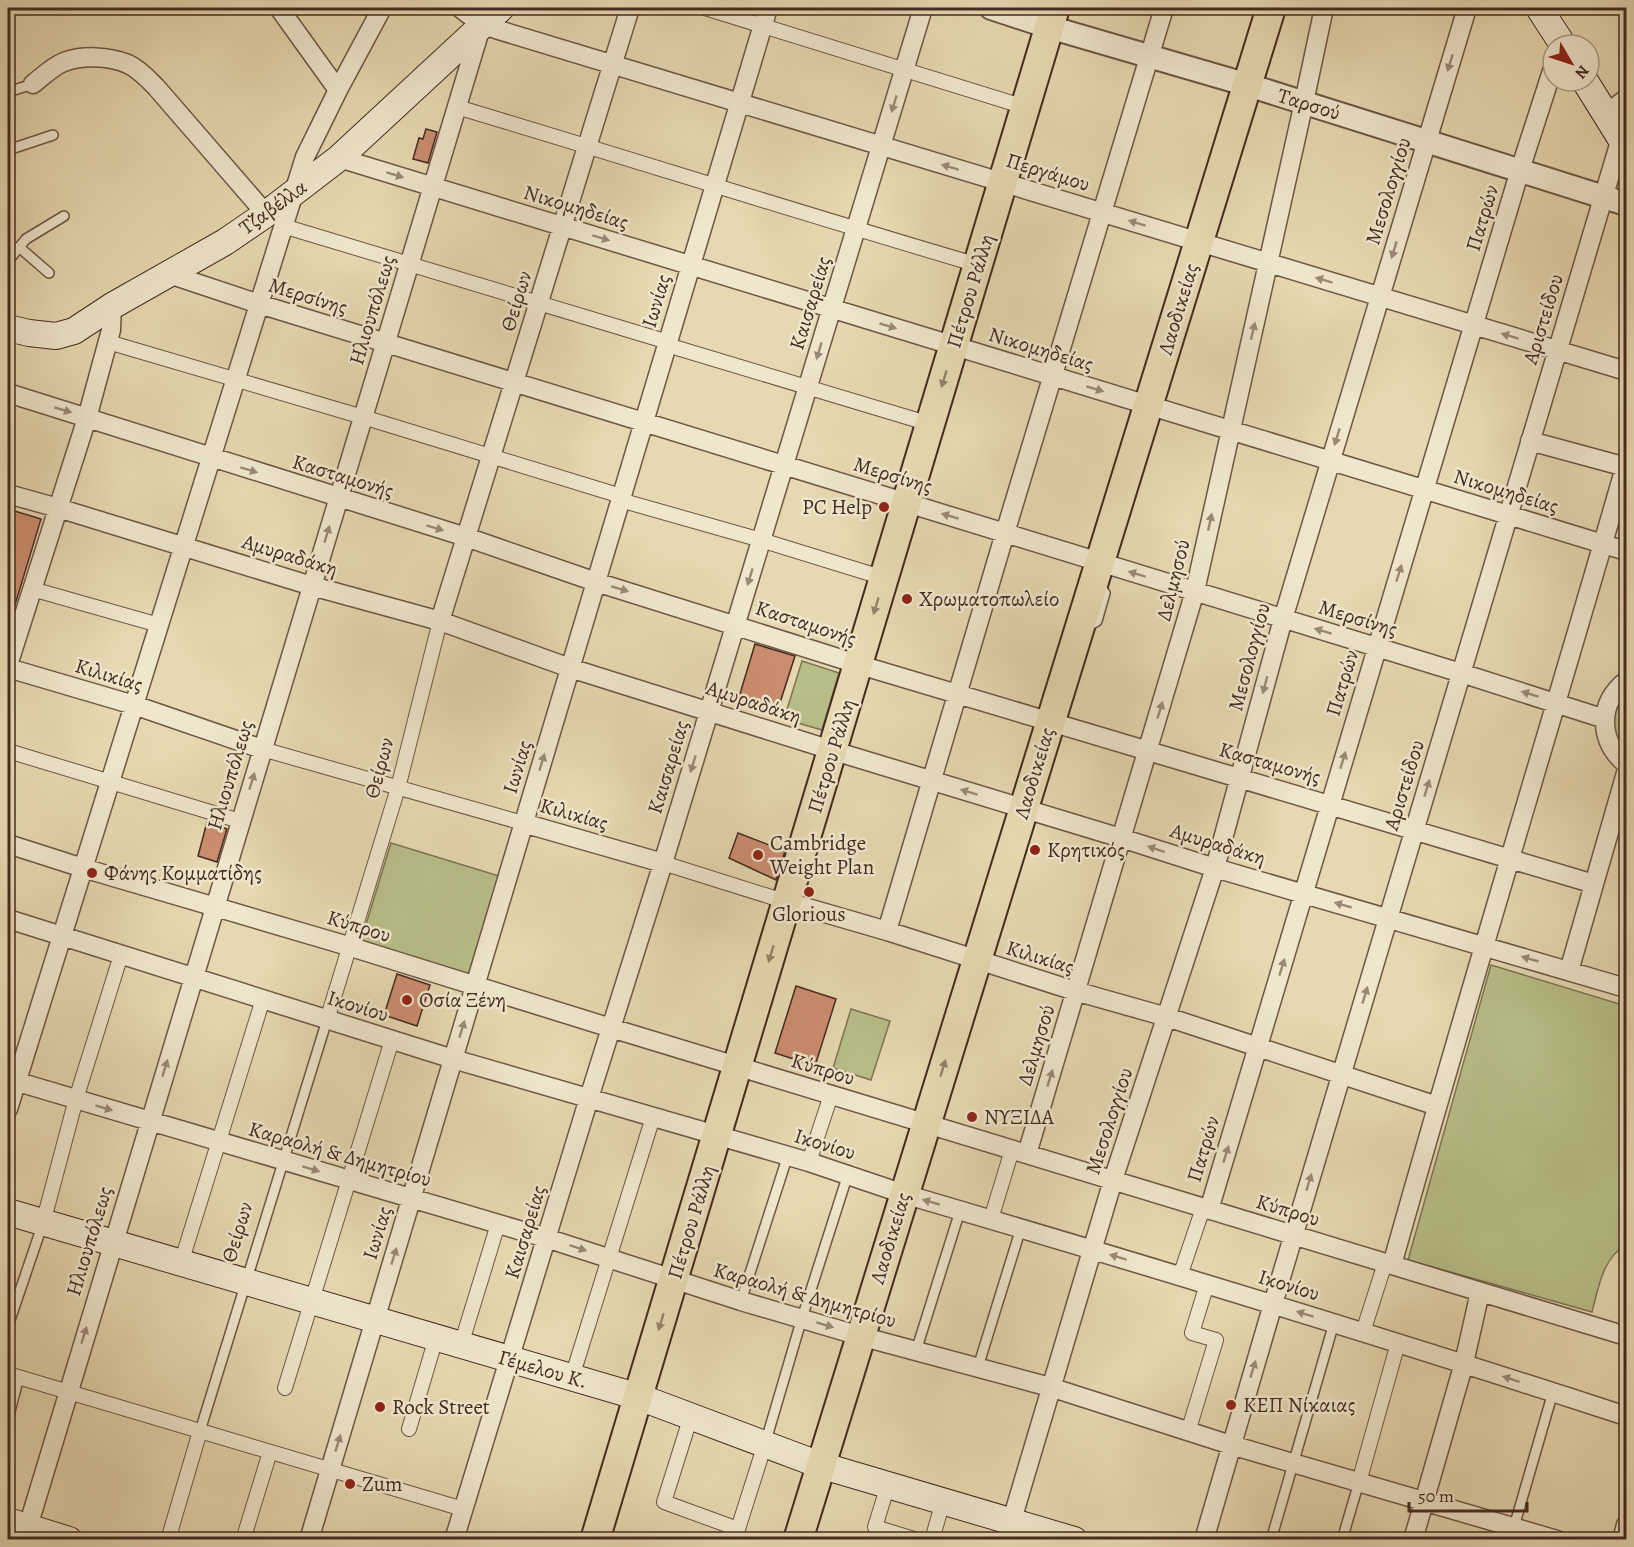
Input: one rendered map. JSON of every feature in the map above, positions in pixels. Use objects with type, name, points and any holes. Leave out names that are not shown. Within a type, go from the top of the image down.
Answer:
[{"type":"main road","name":"Τζαβέλλα","points":[[8,328],[56,336],[110,326],[169,274],[225,242],[275,220],[294,193],[339,158],[501,8]]},
{"type":"main road","name":"Λαοδικείας","points":[[798,1539],[1271,8]]},
{"type":"main road","points":[[1539,8],[1554,33]]},
{"type":"main road","name":"Πέτρου Ράλλη","points":[[595,1539],[1052,17]]},
{"type":"main road","points":[[1593,93],[1624,143]]},
{"type":"main road","name":"Γέμελου Κ.","points":[[8,1212],[639,1397],[820,1465],[943,1501],[1009,1530],[1072,1539]]},
{"type":"main road","points":[[20,1529],[69,1539]]},
{"type":"street","points":[[279,8],[338,90]]},
{"type":"street","points":[[294,193],[305,157],[382,8]]},
{"type":"street","name":"Περγάμου","points":[[460,8],[482,25],[1626,371]]},
{"type":"street","name":"Θείρων","points":[[327,1020],[398,788],[440,621],[630,8]]},
{"type":"street","points":[[705,8],[1025,107]]},
{"type":"street","name":"Ιωνίας","points":[[309,1539],[768,8]]},
{"type":"street","name":"Καισαρείας","points":[[454,1539],[663,863],[923,8]]},
{"type":"street","name":"Ταρσού","points":[[991,8],[1052,17],[1149,56],[1304,102],[1626,204]]},
{"type":"street","points":[[887,931],[1164,8]]},
{"type":"street","name":"Δελμησού","points":[[1019,1152],[1075,991],[1195,591],[1324,8]]},
{"type":"street","name":"Μεσολογγίου","points":[[1009,1530],[1113,1180],[1215,868],[1283,619],[1467,8]]},
{"type":"street","name":"Ηλιουπόλεως","points":[[20,1529],[68,1391],[482,25]]},
{"type":"street","points":[[33,84],[63,62],[86,57],[128,64],[156,87],[275,220],[409,264],[539,302],[667,344],[930,424]]},
{"type":"street","name":"Πατρών","points":[[1206,1209],[1304,893],[1473,325],[1545,93]]},
{"type":"street","points":[[1606,114],[1626,99]]},
{"type":"street","points":[[457,107],[856,230],[978,265]]},
{"type":"street","name":"Αριστείδου","points":[[1204,1539],[1557,351],[1604,196],[1624,143]]},
{"type":"street","name":"Νικομηδείας","points":[[339,158],[1626,551]]},
{"type":"street","points":[[8,1109],[12,1081],[83,868],[259,304],[275,220]]},
{"type":"street","name":"Μερσίνης","points":[[169,274],[259,304],[1005,533],[1097,571],[1195,591],[1605,718]]},
{"type":"street","points":[[8,667],[87,418],[110,326],[235,380],[363,417],[884,578]]},
{"type":"street","name":"Κασταμονής","points":[[8,393],[466,537],[596,582],[858,664],[1594,884]]},
{"type":"street","points":[[1363,1332],[1389,1264],[1437,1106],[1626,466],[1530,441]]},
{"type":"street","name":"Αμυραδάκη","points":[[8,494],[312,586],[440,621],[570,668],[1215,868],[1626,988]]},
{"type":"street","points":[[32,589],[159,625]]},
{"type":"street","name":"Κιλικίας","points":[[8,667],[134,705],[262,748],[663,863],[887,931],[976,961],[1167,1017],[1437,1106]]},
{"type":"street","points":[[1626,681],[1612,696],[1605,718],[1610,746],[1626,764]]},
{"type":"street","points":[[8,751],[240,821]]},
{"type":"street","points":[[1569,971],[1626,773]]},
{"type":"street","name":"Κύπρου","points":[[8,844],[1626,1336]]},
{"type":"street","name":"Ικονίου","points":[[8,919],[453,1059],[788,1155],[904,1194],[1273,1304],[1626,1416]]},
{"type":"street","points":[[43,1223],[76,1099],[121,955]]},
{"type":"street","points":[[181,1263],[264,999]]},
{"type":"street","points":[[285,1388],[392,1040]]},
{"type":"street","name":"Καραολή & Δημητρίου","points":[[12,1081],[546,1238],[741,1301],[860,1336],[1050,1387],[1294,1464],[1556,1539]]},
{"type":"street","points":[[809,1162],[831,1095]]},
{"type":"street","points":[[572,1377],[653,1117]]},
{"type":"street","points":[[991,1219],[1019,1152]]},
{"type":"street","points":[[1180,1276],[1206,1209]]},
{"type":"street","points":[[461,1345],[498,1224]]},
{"type":"street","points":[[1188,1432],[1215,1340],[1192,1333],[1207,1284]]},
{"type":"street","points":[[1413,1539],[1464,1363],[1480,1292]]},
{"type":"street","points":[[409,1429],[436,1338]]},
{"type":"street","points":[[1359,1482],[1398,1343]]},
{"type":"street","points":[[14,1375],[464,1509]]},
{"type":"street","points":[[691,1416],[664,1502],[738,1529],[765,1444]]},
{"type":"street","name":"Θείρων","points":[[168,1539],[200,1431]]},
{"type":"street","points":[[243,1539],[270,1452]]},
{"type":"street","points":[[888,1485],[875,1527],[917,1539]]},
{"type":"street","points":[[932,1539],[943,1501]]},
{"type":"street","points":[[1622,1539],[1626,1525]]},
{"type":"lane","points":[[8,92],[33,84]]},
{"type":"lane","points":[[8,150],[53,135]]},
{"type":"lane","points":[[8,261],[26,239],[64,216]]},
{"type":"lane","points":[[19,247],[49,273]]},
{"type":"lane","name":"Θείρων","points":[[200,1431],[327,1020]]},
{"type":"lane","points":[[741,1301],[788,1155]]},
{"type":"lane","points":[[765,1444],[848,1174]]},
{"type":"lane","points":[[916,1351],[960,1211]]},
{"type":"lane","points":[[8,1326],[43,1223]]},
{"type":"lane","points":[[978,1367],[1021,1228]]},
{"type":"lane","points":[[1271,1539],[1334,1323]]},
{"type":"lane","points":[[8,1419],[14,1375]]},
{"type":"lane","points":[[1514,1527],[1552,1392]]},
{"type":"lane","points":[[1342,1539],[1359,1482]]},
{"type":"green space","points":[[802,661],[839,673],[822,730],[784,719]]},
{"type":"green space","points":[[1626,689],[1626,756],[1614,739],[1612,711]]},
{"type":"green space","points":[[391,843],[499,876],[468,976],[360,944]]},
{"type":"green space","points":[[1491,965],[1626,1006],[1626,1244],[1618,1250],[1603,1274],[1592,1312],[1408,1260]]},
{"type":"green space","points":[[851,1009],[890,1021],[871,1080],[833,1068]]},
{"type":"building","points":[[426,129],[437,132],[428,163],[413,159],[419,138],[423,139]]},
{"type":"building","points":[[8,509],[41,519],[11,618],[8,617]]},
{"type":"building","points":[[755,644],[795,656],[778,709],[739,697]]},
{"type":"building","points":[[207,822],[227,829],[217,862],[198,856]]},
{"type":"building","name":"Cambridge Weight Plan","points":[[738,833],[785,851],[776,880],[729,858]]},
{"type":"building","name":"Οσία Ξένη","points":[[397,974],[430,985],[417,1026],[384,1015]]},
{"type":"building","points":[[796,986],[836,999],[815,1066],[775,1053]]},
{"type":"place","name":"PC Help","points":[[884,507]]},
{"type":"place","name":"Χρωματοπωλείο","points":[[907,599]]},
{"type":"place","name":"Κρητικός","points":[[1035,850]]},
{"type":"place","name":"Cambridge Weight Plan","points":[[758,855]]},
{"type":"place","name":"Φάνης Κομματίδης","points":[[92,873]]},
{"type":"place","name":"Glorious","points":[[809,892]]},
{"type":"place","name":"Οσία Ξένη","points":[[407,1000]]},
{"type":"place","name":"ΝΥΞΙΔΑ","points":[[972,1117]]},
{"type":"place","name":"ΚΕΠ Νίκαιας","points":[[1231,1405]]},
{"type":"place","name":"Rock Street","points":[[380,1407]]},
{"type":"place","name":"Zum","points":[[350,1484]]}]
